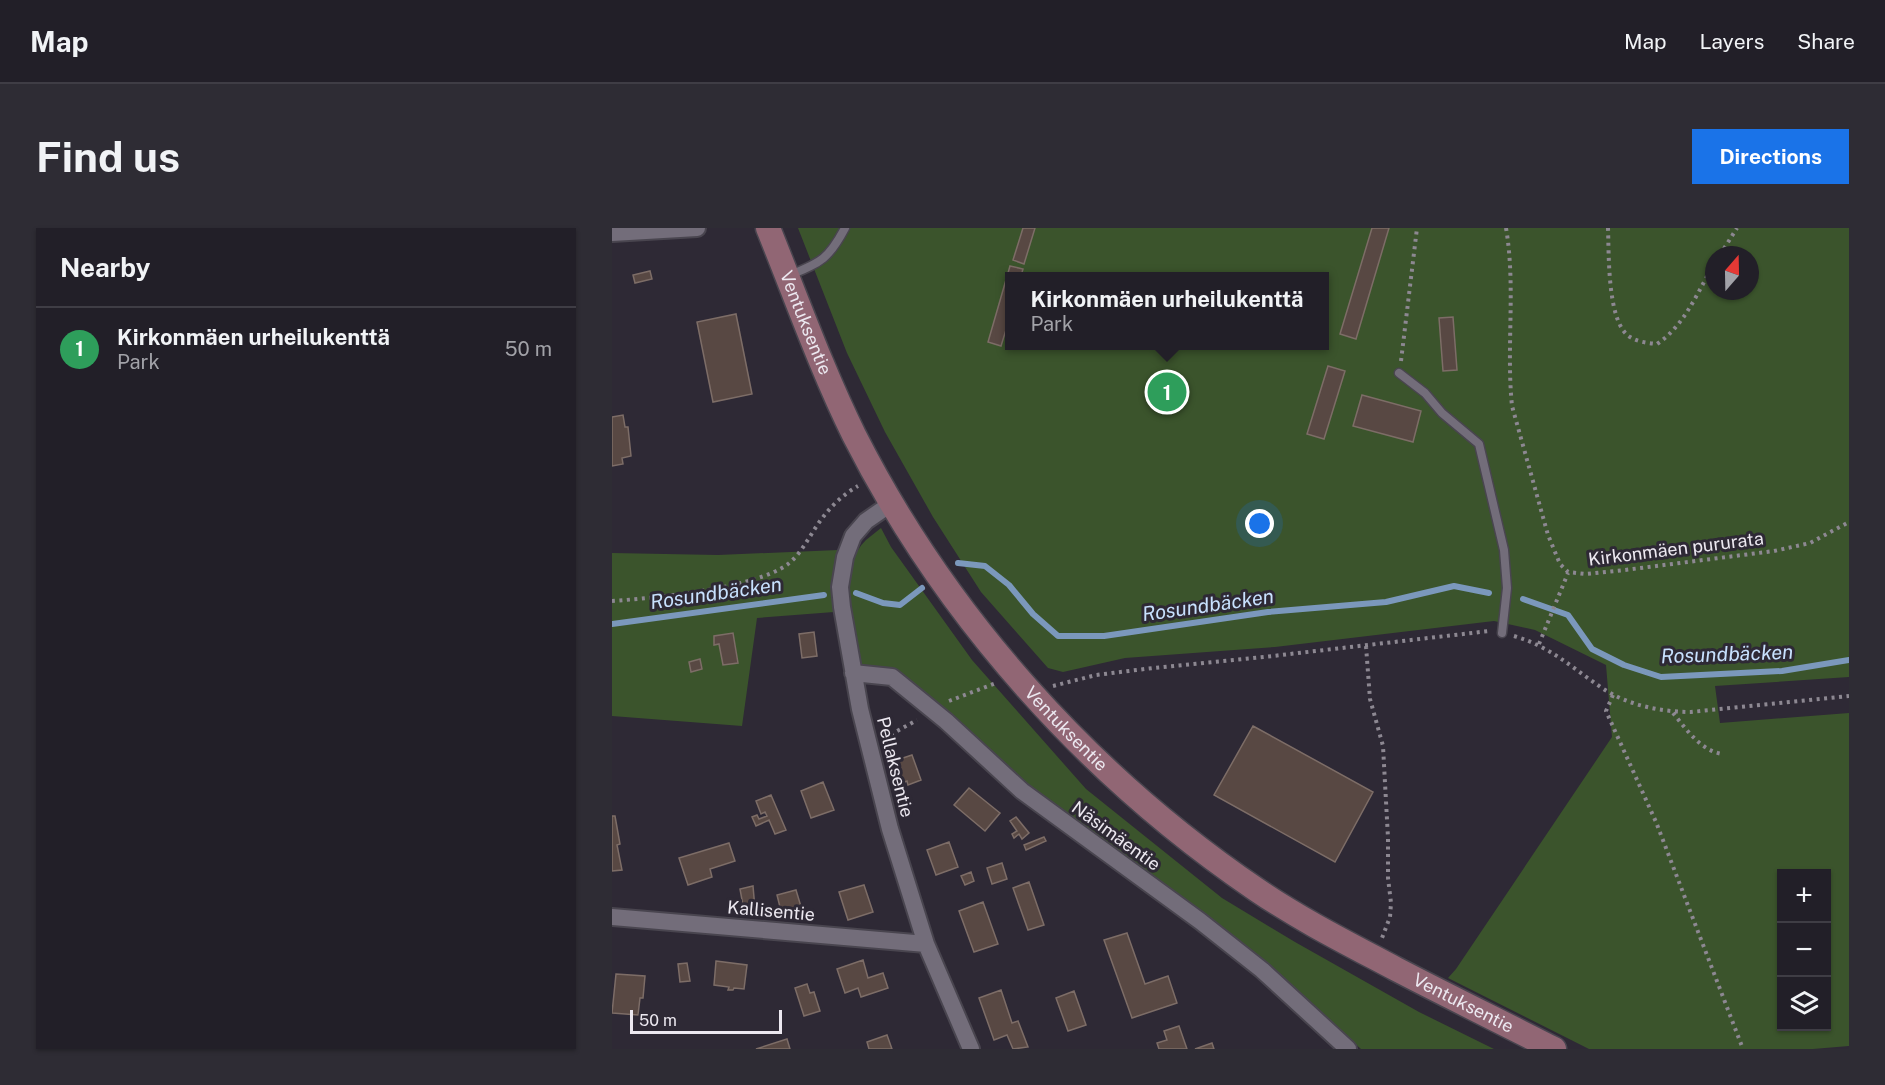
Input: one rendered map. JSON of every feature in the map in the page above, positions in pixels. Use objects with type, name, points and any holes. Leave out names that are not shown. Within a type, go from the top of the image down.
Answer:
[{"type":"main road","name":"Ventuksentie","points":[[768,228],[817,353],[885,507],[992,646],[1038,700],[1105,769],[1146,807],[1258,891],[1311,924],[1554,1049]]},
{"type":"street","points":[[612,233],[697,228]]},
{"type":"street","name":"Pellaksentie","points":[[885,507],[866,521],[853,536],[845,557],[840,587],[842,607],[860,709],[890,829],[926,944],[971,1049]]},
{"type":"street","name":"Näsimäentie","points":[[853,673],[892,677],[946,721],[1022,791],[1181,907],[1262,970],[1348,1049]]},
{"type":"street","name":"Kallisentie","points":[[612,917],[926,944]]},
{"type":"lane","points":[[786,276],[818,263],[832,251],[845,228]]},
{"type":"lane","points":[[1399,373],[1425,393],[1442,413],[1479,444],[1504,550],[1507,588],[1502,633]]},
{"type":"path","points":[[1399,373],[1417,228]]},
{"type":"path","name":"Kirkonmäen pururata","points":[[1506,228],[1512,273],[1510,386],[1512,406],[1550,543],[1560,564],[1568,572],[1587,574],[1774,551],[1810,543],[1849,522]]},
{"type":"path","points":[[1608,228],[1613,309],[1618,324],[1628,336],[1642,342],[1657,344],[1669,336],[1681,322],[1705,280]]},
{"type":"path","points":[[1726,246],[1737,228]]},
{"type":"path","points":[[612,601],[735,585],[765,575],[788,564],[806,544],[834,504],[863,483],[885,507]]},
{"type":"path","points":[[1539,644],[1568,572]]},
{"type":"path","points":[[1045,678],[1052,686],[1096,675],[1483,631],[1502,633],[1539,644],[1613,694],[1635,703],[1673,712],[1849,696]]},
{"type":"path","points":[[1366,646],[1370,699],[1383,746],[1391,903],[1387,929],[1372,956]]},
{"type":"path","points":[[992,673],[999,682]]},
{"type":"path","points":[[1613,694],[1606,711],[1656,822],[1743,1049]]},
{"type":"path","points":[[1673,712],[1710,752],[1722,754]]},
{"type":"green space","points":[[798,228],[1849,228],[1849,677],[1715,686],[1720,723],[1849,713],[1849,1046],[1813,1049],[1589,1049],[1448,978],[1612,737],[1606,665],[1535,630],[1494,621],[1275,647],[1125,658],[1063,672],[1048,668],[981,592],[933,517],[885,432],[847,353]]},
{"type":"green space","points":[[881,528],[891,547],[972,660],[1086,789],[1222,898],[1419,1012],[1494,1049],[1361,1049],[1267,964],[1027,785],[953,717],[859,666],[850,617],[851,567],[857,552],[866,540]]},
{"type":"green space","points":[[838,550],[834,612],[757,618],[742,726],[612,716],[612,553],[718,555]]},
{"type":"building","points":[[1023,228],[1035,228],[1024,264],[1013,260]]},
{"type":"building","points":[[1372,228],[1389,228],[1356,339],[1340,334]]},
{"type":"building","points":[[1010,266],[1023,269],[1022,272],[1008,272]]},
{"type":"building","points":[[650,271],[652,279],[635,283],[633,275]]},
{"type":"building","points":[[1005,283],[1005,333],[1001,346],[988,342]]},
{"type":"building","points":[[736,314],[752,394],[713,402],[697,322]]},
{"type":"building","points":[[1453,317],[1457,370],[1443,371],[1439,318]]},
{"type":"building","points":[[1328,366],[1345,371],[1324,439],[1307,434]]},
{"type":"building","points":[[1362,395],[1421,411],[1413,442],[1353,426]]},
{"type":"building","points":[[623,415],[625,427],[628,427],[631,456],[622,458],[623,464],[612,466],[612,417]]},
{"type":"building","points":[[814,632],[817,656],[802,658],[799,634]]},
{"type":"building","points":[[733,633],[738,663],[723,665],[719,644],[714,645],[714,636]]},
{"type":"building","points":[[700,659],[702,669],[691,672],[689,662]]},
{"type":"building","points":[[1253,726],[1373,792],[1335,862],[1214,795]]},
{"type":"building","points":[[912,755],[921,780],[908,785],[907,781],[902,783],[894,761]]},
{"type":"building","points":[[823,782],[834,810],[811,818],[801,791]]},
{"type":"building","points":[[969,788],[1000,813],[985,831],[954,805]]},
{"type":"building","points":[[771,795],[786,830],[775,834],[769,820],[756,826],[752,817],[757,815],[759,819],[767,816],[765,812],[761,814],[756,801]]},
{"type":"building","points":[[612,816],[615,816],[622,870],[612,871]]},
{"type":"building","points":[[1016,817],[1029,833],[1022,839],[1019,834],[1014,838],[1012,834],[1017,831],[1010,821]]},
{"type":"building","points":[[1044,837],[1046,841],[1026,850],[1024,845]]},
{"type":"building","points":[[949,842],[958,867],[936,875],[927,850]]},
{"type":"building","points":[[729,843],[735,861],[710,869],[712,877],[688,885],[679,858]]},
{"type":"building","points":[[1002,863],[1007,879],[992,884],[987,868]]},
{"type":"building","points":[[971,872],[974,881],[965,885],[961,876]]},
{"type":"building","points":[[1029,882],[1044,925],[1028,930],[1013,888]]},
{"type":"building","points":[[864,885],[873,912],[848,920],[839,892]]},
{"type":"building","points":[[753,886],[755,909],[744,911],[740,889]]},
{"type":"building","points":[[796,890],[802,910],[782,915],[777,895]]},
{"type":"building","points":[[983,902],[998,944],[974,952],[959,911]]},
{"type":"building","points":[[1127,933],[1145,984],[1168,976],[1177,1003],[1132,1018],[1104,940]]},
{"type":"building","points":[[863,960],[868,978],[883,973],[888,988],[861,997],[858,988],[845,993],[837,969]]},
{"type":"building","points":[[716,961],[747,965],[744,989],[728,990],[729,987],[714,985]]},
{"type":"building","points":[[687,963],[690,981],[680,982],[678,964]]},
{"type":"building","points":[[616,974],[645,976],[643,998],[640,998],[638,1015],[612,1013]]},
{"type":"building","points":[[807,984],[810,993],[814,992],[820,1011],[804,1016],[795,988]]},
{"type":"building","points":[[1001,990],[1012,1023],[1018,1021],[1028,1047],[1013,1049],[1007,1035],[994,1040],[979,998]]},
{"type":"building","points":[[1074,991],[1086,1025],[1068,1031],[1056,998]]},
{"type":"building","points":[[1179,1026],[1187,1049],[1159,1049],[1157,1043],[1167,1040],[1164,1031]]},
{"type":"building","points":[[887,1035],[892,1049],[869,1049],[867,1042]]},
{"type":"building","points":[[787,1039],[790,1049],[756,1049]]},
{"type":"building","points":[[1212,1043],[1214,1049],[1195,1049]]},
{"type":"waterway","name":"Rosundbäcken","points":[[958,563],[985,566],[1009,585],[1033,614],[1058,636],[1104,636],[1268,612],[1386,602],[1454,586],[1489,593]]},
{"type":"waterway","points":[[856,593],[883,603],[900,605],[922,588]]},
{"type":"waterway","name":"Rosundbäcken","points":[[612,624],[824,595]]},
{"type":"waterway","name":"Rosundbäcken","points":[[1523,599],[1568,615],[1592,649],[1624,665],[1661,677],[1782,671],[1849,660]]},
{"type":"place","name":"Kirkonmäen urheilukenttä","points":[[1167,392]]}]
